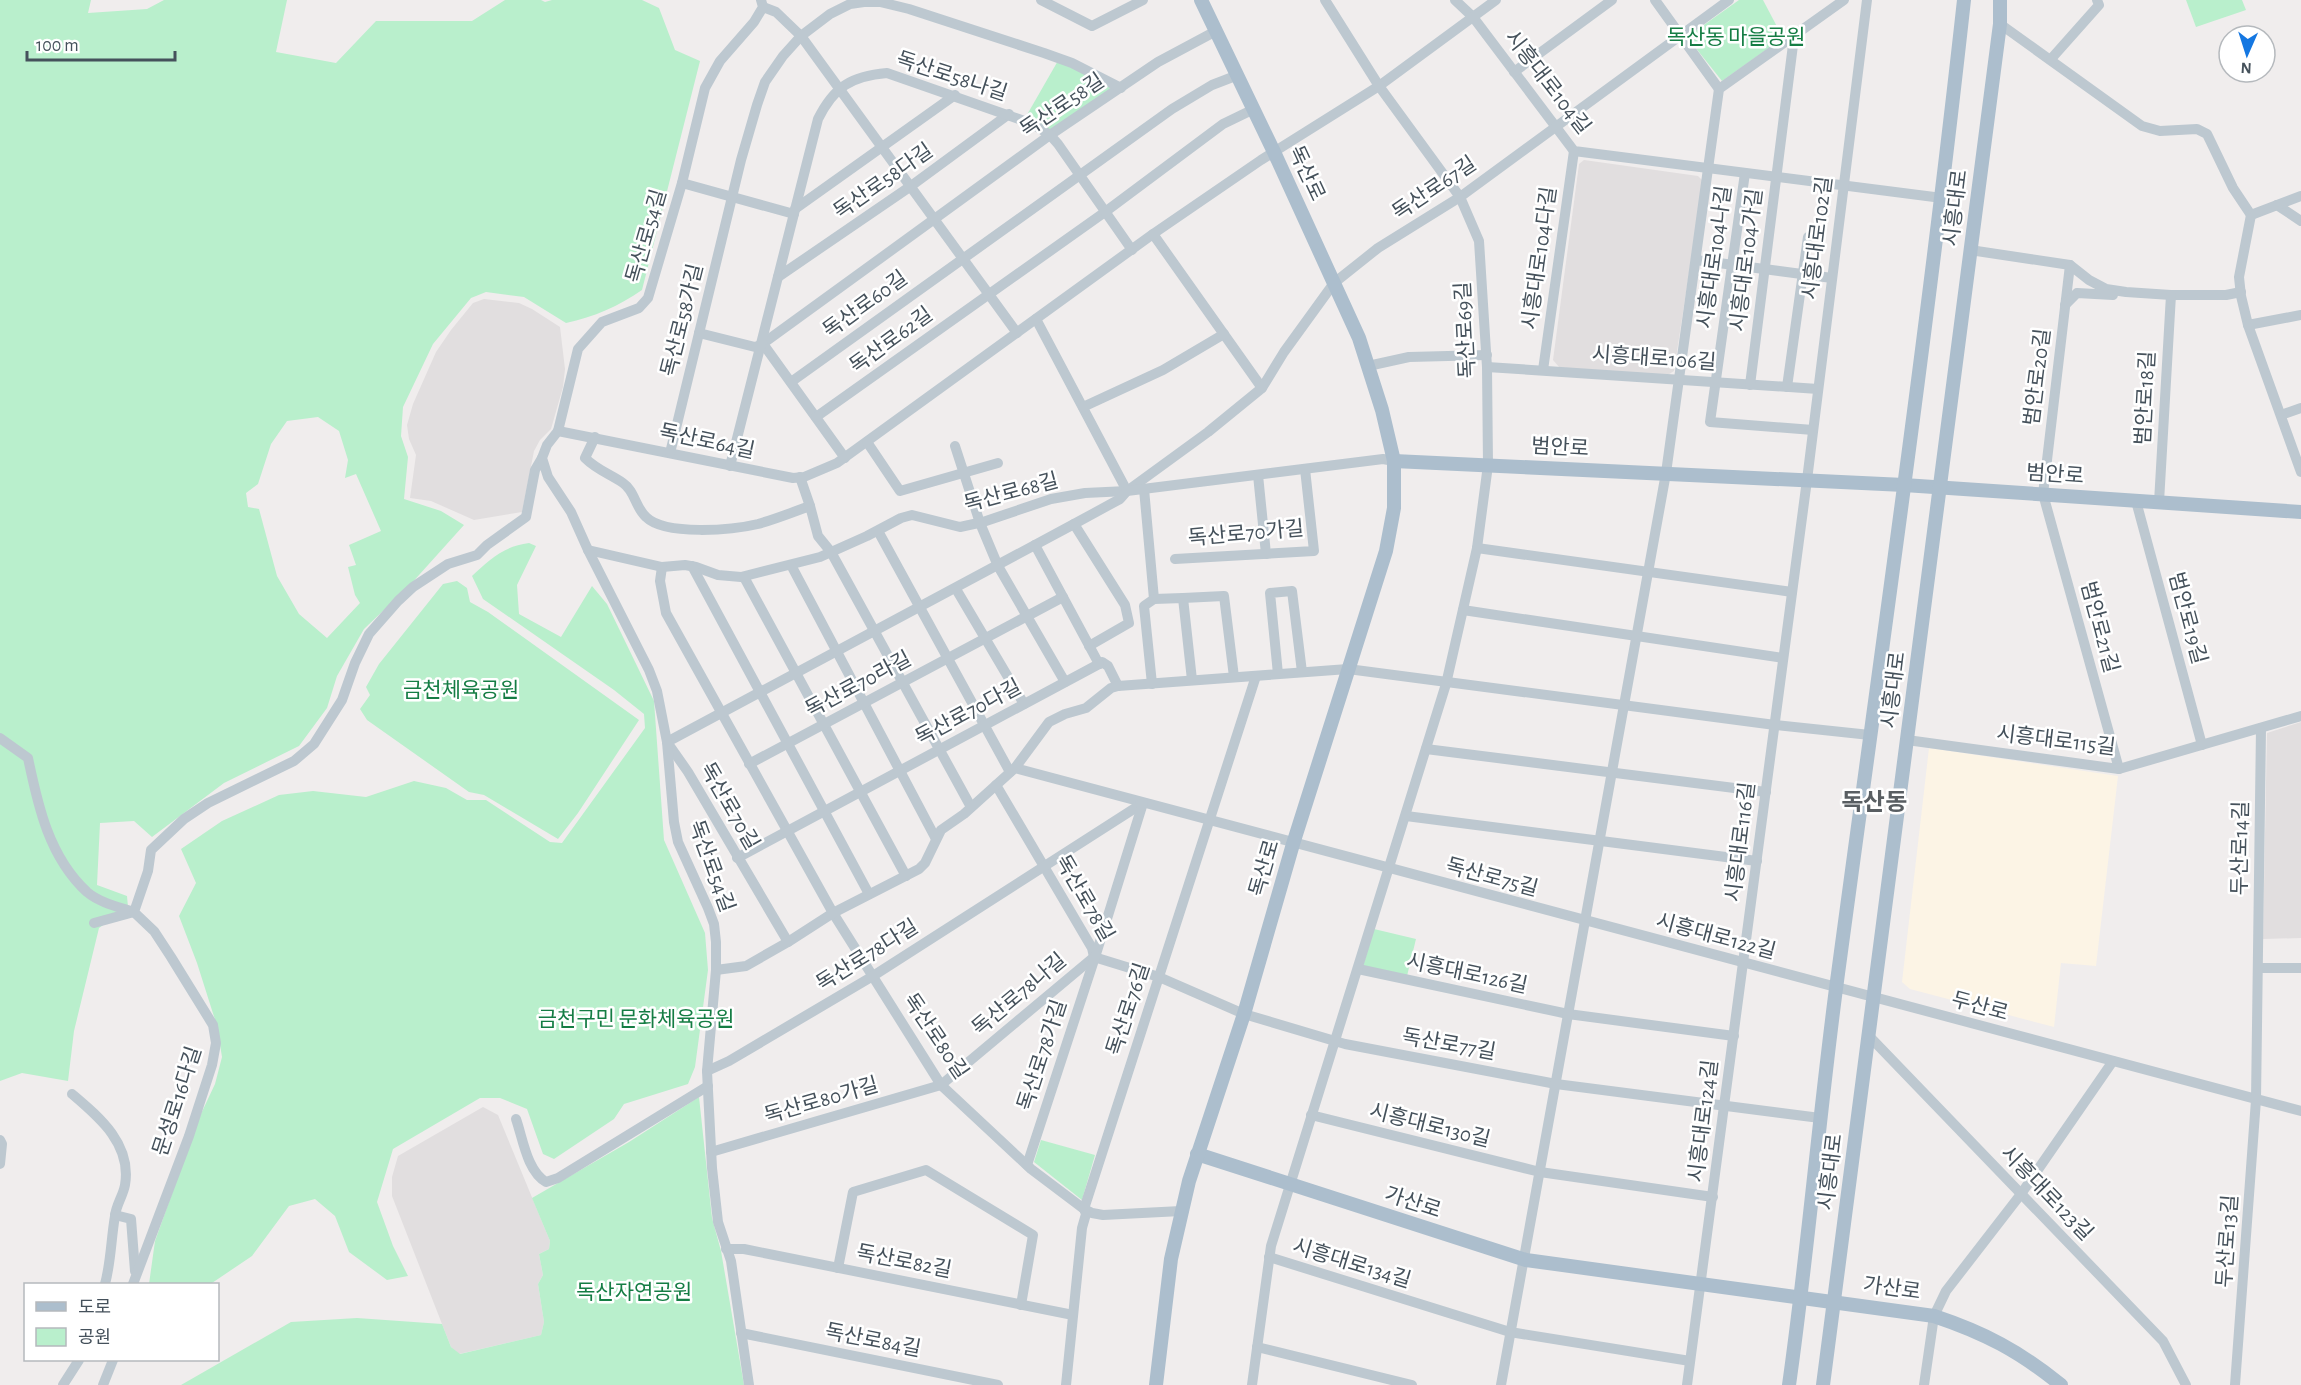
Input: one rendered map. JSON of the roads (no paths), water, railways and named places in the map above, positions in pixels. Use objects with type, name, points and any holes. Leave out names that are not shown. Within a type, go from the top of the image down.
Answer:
[{"type":"main road","name":"독산로","points":[[1156,1385],[1171,1259],[1181,1211],[1197,1154],[1244,1014],[1293,844],[1386,551],[1394,508],[1394,461],[1359,338],[1201,0]]},
{"type":"main road","name":"시흥대로","points":[[1789,1385],[1836,988],[1942,198],[1964,0]]},
{"type":"main road","name":"시흥대로","points":[[1823,1385],[2000,24],[2000,0]]},
{"type":"main road","name":"범안로","points":[[1394,461],[1904,484],[2301,512]]},
{"type":"main road","name":"가산로","points":[[1197,1154],[1524,1260],[1934,1316],[1967,1327],[2005,1345],[2030,1360],[2061,1385]]},
{"type":"street","points":[[1041,0],[1092,26],[1127,3],[1143,0]]},
{"type":"street","points":[[1063,0],[1068,12]]},
{"type":"street","name":"독산로69길","points":[[1325,0],[1379,86],[1460,197],[1479,240],[1487,355],[1488,465]]},
{"type":"street","name":"시흥대로104길","points":[[1455,0],[1473,17],[1574,151],[1942,198]]},
{"type":"street","name":"독산로64길","points":[[558,431],[793,478],[837,463],[1154,234],[1274,152],[1379,86],[1496,0]]},
{"type":"street","points":[[1514,72],[1612,0]]},
{"type":"street","points":[[1501,1385],[1666,473],[1719,90],[1654,0]]},
{"type":"street","name":"독산로67길","points":[[1334,283],[1378,248],[1460,197],[1729,0]]},
{"type":"street","points":[[1719,90],[1844,0]]},
{"type":"street","name":"시흥대로102길","points":[[1807,480],[1867,0]]},
{"type":"street","points":[[2050,59],[2099,5],[2097,0]]},
{"type":"street","name":"독산로58가길","points":[[670,453],[732,197],[765,82],[783,56],[801,36],[830,14],[850,4],[880,2],[909,9],[1044,53],[1072,63],[1121,88]]},
{"type":"street","points":[[762,3],[776,12],[801,36],[1017,333]]},
{"type":"street","name":"독산로54길","points":[[134,912],[148,871],[152,850],[184,819],[208,803],[294,761],[314,744],[342,700],[355,663],[369,634],[398,601],[413,587],[448,564],[477,555],[526,517],[535,470],[558,431],[578,349],[602,322],[639,308],[648,298],[682,183],[708,82],[720,61],[754,22],[762,3]]},
{"type":"street","points":[[2000,24],[2142,126],[2160,131],[2197,129],[2207,134],[2233,188],[2251,214],[2239,277],[2241,292],[2248,325],[2301,472]]},
{"type":"street","name":"독산로58길","points":[[761,345],[1050,135],[1166,57],[1216,31]]},
{"type":"street","name":"시흥대로104가길","points":[[1750,385],[1794,37]]},
{"type":"street","name":"독산로58나길","points":[[839,87],[871,74],[887,73],[1009,114],[1033,124],[1050,135]]},
{"type":"street","name":"독산로60길","points":[[791,382],[1172,109],[1212,85],[1238,75]]},
{"type":"street","points":[[730,466],[818,119],[832,94],[839,87]]},
{"type":"street","points":[[682,183],[795,211],[956,95]]},
{"type":"street","name":"독산로62길","points":[[816,417],[1105,212],[1223,124],[1254,110]]},
{"type":"street","name":"독산로58다길","points":[[778,277],[911,186],[1009,114]]},
{"type":"street","points":[[1050,135],[1132,250]]},
{"type":"street","name":"시흥대로104다길","points":[[1543,370],[1574,151]]},
{"type":"street","name":"시흥대로104나길","points":[[1745,173],[1710,422],[1813,430]]},
{"type":"street","points":[[2251,214],[2301,196]]},
{"type":"street","points":[[2277,205],[2301,221]]},
{"type":"street","points":[[1154,234],[1262,388]]},
{"type":"street","points":[[1788,387],[1808,237]]},
{"type":"street","points":[[1970,250],[2070,265],[2089,280],[2106,289],[2171,296],[2226,295],[2241,292]]},
{"type":"street","points":[[1696,260],[1832,278]]},
{"type":"street","name":"범안로20길","points":[[2043,494],[2070,265]]},
{"type":"street","points":[[667,742],[1120,499],[1127,491],[1208,432],[1262,388],[1284,352],[1334,283]]},
{"type":"street","points":[[2065,305],[2077,292],[2112,295],[2126,292]]},
{"type":"street","name":"범안로18길","points":[[2159,502],[2171,296]]},
{"type":"street","points":[[2248,325],[2301,315]]},
{"type":"street","points":[[1036,319],[1127,491]]},
{"type":"street","points":[[699,333],[755,347],[761,345]]},
{"type":"street","points":[[1083,407],[1163,370],[1224,334]]},
{"type":"street","points":[[761,345],[766,348],[845,458]]},
{"type":"street","points":[[1368,366],[1409,357],[1487,355]]},
{"type":"street","name":"시흥대로106길","points":[[1487,367],[1818,389]]},
{"type":"street","points":[[2281,415],[2301,408]]},
{"type":"street","points":[[594,437],[585,458],[596,469],[625,484],[634,495],[638,508],[646,518],[655,522],[677,529],[732,528],[758,524],[810,506]]},
{"type":"street","points":[[867,442],[900,491],[998,463]]},
{"type":"street","points":[[955,446],[980,523],[998,566],[1065,682]]},
{"type":"street","name":"독산로54길","points":[[542,458],[548,477],[571,512],[650,670],[657,691],[667,742],[674,822],[686,861],[714,924],[716,970],[707,1071],[711,1152],[718,1222],[731,1261],[749,1385]]},
{"type":"street","points":[[1127,491],[1383,459],[1394,461]]},
{"type":"street","points":[[1269,1257],[1289,1184],[1446,684],[1477,548],[1488,465]]},
{"type":"street","name":"독산로70가길","points":[[1175,559],[1314,551],[1305,469]]},
{"type":"street","points":[[1258,475],[1266,554]]},
{"type":"street","points":[[800,477],[818,536],[831,552],[971,807]]},
{"type":"street","points":[[1477,548],[1792,591],[1807,480]]},
{"type":"street","points":[[1144,489],[1154,599]]},
{"type":"street","name":"독산로68길","points":[[588,550],[662,567],[692,566],[718,575],[744,576],[792,565],[831,552],[901,518],[912,515],[960,527],[980,523],[1051,499],[1085,493],[1127,491]]},
{"type":"street","name":"범안로21길","points":[[2043,494],[2119,769]]},
{"type":"street","name":"범안로19길","points":[[2136,501],[2202,745]]},
{"type":"street","points":[[1074,525],[1125,605],[1129,623],[1089,646]]},
{"type":"street","points":[[878,531],[984,726],[1013,770]]},
{"type":"street","points":[[1035,545],[1099,664],[1102,662],[1108,666],[1118,686]]},
{"type":"street","points":[[792,565],[936,839]]},
{"type":"street","points":[[692,566],[869,894]]},
{"type":"street","name":"독산로70길","points":[[662,567],[660,581],[666,613],[833,913]]},
{"type":"street","points":[[744,576],[906,876]]},
{"type":"street","points":[[956,589],[1024,704]]},
{"type":"street","points":[[1278,674],[1270,593],[1292,591],[1302,672]]},
{"type":"street","name":"시흥대로116길","points":[[1743,963],[1792,591]]},
{"type":"street","points":[[1152,684],[1144,606],[1154,599],[1224,596],[1234,677]]},
{"type":"street","name":"독산로70라길","points":[[749,764],[1063,597]]},
{"type":"street","points":[[1183,598],[1192,681]]},
{"type":"street","points":[[1463,610],[1784,658]]},
{"type":"street","name":"독산로70다길","points":[[737,858],[1099,664]]},
{"type":"street","points":[[716,970],[746,966],[833,913],[919,869],[925,863],[941,831],[1013,770],[1049,722],[1086,708],[1111,688],[1118,686],[1348,669],[1446,684],[1870,735]]},
{"type":"street","name":"독산로76길","points":[[1084,1209],[1256,676]]},
{"type":"street","name":"시흥대로115길","points":[[1907,740],[2119,769],[2301,716]]},
{"type":"street","name":"두산로14길","points":[[2256,1100],[2261,728]]},
{"type":"street","name":"문성로16다길","points":[[0,738],[28,758],[46,826],[56,853],[88,892],[106,903],[134,912],[154,931],[213,1025],[216,1043],[212,1065],[189,1137],[134,1280]]},
{"type":"street","name":"독산로70길","points":[[667,742],[688,772],[788,942]]},
{"type":"street","points":[[1426,750],[1766,792]]},
{"type":"street","name":"독산로75길","points":[[1013,770],[1585,921]]},
{"type":"street","name":"독산로78길","points":[[996,785],[1092,948],[1094,957],[1159,977],[1244,1014]]},
{"type":"street","name":"독산로78다길","points":[[707,1071],[729,1061],[873,976],[1143,803]]},
{"type":"street","name":"독산로78가길","points":[[1027,1165],[1143,803]]},
{"type":"street","points":[[1406,816],[1757,861]]},
{"type":"street","points":[[94,923],[134,912]]},
{"type":"street","name":"독산로80길","points":[[833,913],[941,1085],[1027,1165],[1092,1213],[1103,1215],[1181,1211]]},
{"type":"street","name":"시흥대로122길","points":[[1585,921],[1836,988]]},
{"type":"street","name":"독산로78나길","points":[[941,1085],[1094,957]]},
{"type":"street","name":"시흥대로124길","points":[[1701,1284],[1743,963]]},
{"type":"street","points":[[2258,968],[2301,968]]},
{"type":"street","name":"시흥대로126길","points":[[1358,969],[1568,1014],[1734,1036]]},
{"type":"street","name":"두산로","points":[[1836,988],[2301,1112]]},
{"type":"street","name":"독산로77길","points":[[1244,1014],[1334,1042],[1556,1084],[1820,1118]]},
{"type":"street","name":"시흥대로123길","points":[[1869,1036],[2163,1341],[2187,1385]]},
{"type":"street","points":[[2021,1194],[2113,1061]]},
{"type":"street","name":"독산로80가길","points":[[711,1152],[941,1085]]},
{"type":"street","points":[[516,1119],[532,1168],[539,1178],[546,1182],[558,1178],[708,1086]]},
{"type":"street","points":[[72,1094],[99,1117],[119,1145],[125,1184],[115,1215],[112,1254],[105,1283]]},
{"type":"street","name":"두산로13길","points":[[2235,1385],[2256,1100]]},
{"type":"street","name":"시흥대로130길","points":[[1311,1115],[1540,1172],[1713,1197]]},
{"type":"street","points":[[0,1140],[3,1144],[0,1164]]},
{"type":"street","points":[[838,1268],[853,1192],[926,1170],[1033,1235],[1021,1305]]},
{"type":"street","name":"가산로","points":[[1924,1385],[1934,1316],[1946,1291],[2021,1194]]},
{"type":"street","points":[[1066,1385],[1082,1228],[1086,1214],[1084,1209]]},
{"type":"street","points":[[115,1215],[131,1219],[134,1280]]},
{"type":"street","name":"독산로82길","points":[[726,1249],[744,1249],[1073,1315]]},
{"type":"street","name":"시흥대로134길","points":[[1252,1385],[1269,1257],[1510,1332],[1690,1361]]},
{"type":"street","points":[[1687,1385],[1701,1284]]},
{"type":"street","name":"독산로84길","points":[[741,1333],[998,1385]]},
{"type":"street","points":[[1257,1347],[1412,1385]]},
{"type":"street","points":[[63,1385],[78,1361]]},
{"type":"street","points":[[103,1385],[111,1361]]},
{"type":"district","name":"독산동","points":[[1874,802]]},
{"type":"park label","name":"독산동 마을공원","points":[[1736,37]]},
{"type":"park label","name":"금천체육공원","points":[[461,690]]},
{"type":"park label","name":"금천구민 문화체육공원","points":[[636,1019]]},
{"type":"park label","name":"독산자연공원","points":[[634,1292]]}]
